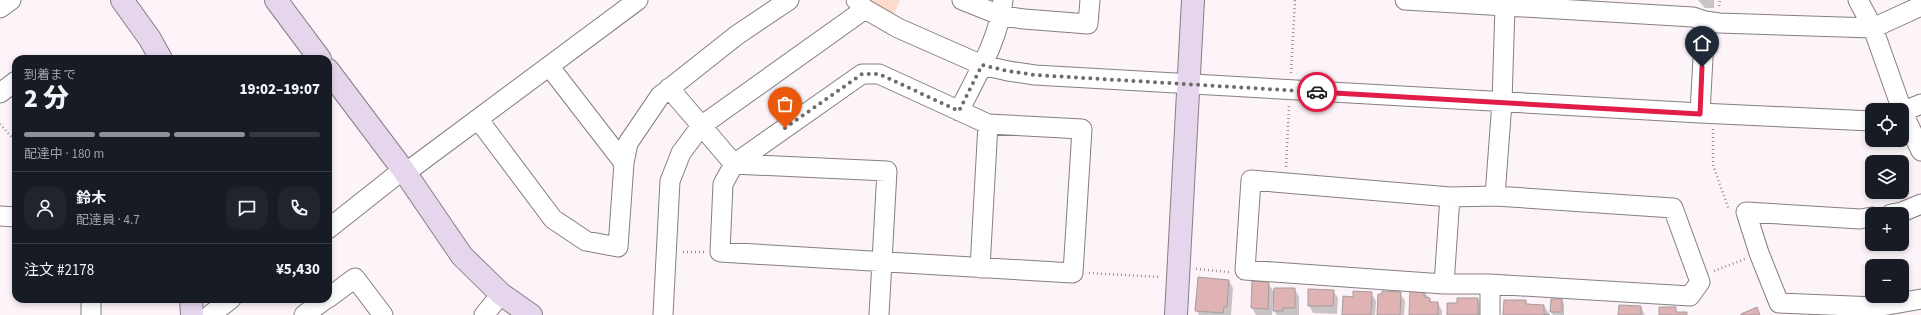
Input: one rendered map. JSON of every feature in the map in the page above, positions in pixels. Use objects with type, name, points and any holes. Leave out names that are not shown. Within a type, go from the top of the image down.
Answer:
[{"type":"street","points":[[0,8],[11,0]]},
{"type":"street","points":[[122,0],[150,39],[159,55]]},
{"type":"street","points":[[276,0],[317,55]]},
{"type":"street","points":[[332,226],[356,205],[395,176],[412,168],[638,0]]},
{"type":"street","points":[[478,119],[554,219],[586,241],[618,247],[624,164],[628,143],[660,96],[737,35],[789,0]]},
{"type":"street","points":[[962,0],[1002,8],[1024,19],[1088,24],[1090,0]]},
{"type":"street","points":[[1176,315],[1193,0]]},
{"type":"street","points":[[1405,0],[1505,6],[1537,4],[1668,8],[1704,21],[1873,28],[1921,6]]},
{"type":"street","points":[[1858,0],[1873,28],[1899,103]]},
{"type":"street","points":[[663,315],[670,181],[681,153],[701,126],[861,4],[898,28],[982,65],[1035,75],[1707,114],[1865,121]]},
{"type":"street","points":[[1495,196],[1502,102],[1505,6]]},
{"type":"street","points":[[959,111],[982,65],[1002,8]]},
{"type":"street","points":[[1704,21],[1707,114]]},
{"type":"street","points":[[550,66],[624,164]]},
{"type":"street","points":[[862,74],[879,74],[959,111],[988,124],[1082,129],[1073,272],[980,268],[720,252],[723,184],[734,164],[862,74]]},
{"type":"street","points":[[332,75],[404,172],[462,256],[501,294],[531,315]]},
{"type":"street","points":[[0,93],[12,84]]},
{"type":"street","points":[[669,88],[734,164],[887,172],[879,315]]},
{"type":"street","points":[[1909,108],[1921,104]]},
{"type":"street","points":[[980,268],[988,124]]},
{"type":"street","points":[[1909,126],[1921,151]]},
{"type":"street","points":[[1251,180],[1285,183],[1450,197],[1495,196],[1673,208],[1700,282],[1690,296],[1490,284],[1444,284],[1245,270],[1251,180]]},
{"type":"street","points":[[1444,284],[1450,197]]},
{"type":"street","points":[[1909,209],[1921,204]]},
{"type":"street","points":[[1865,218],[1746,212],[1759,253],[1779,303],[1876,307],[1921,299]]},
{"type":"street","points":[[0,216],[12,217]]},
{"type":"street","points":[[332,294],[355,278],[383,315]]},
{"type":"street","points":[[1490,284],[1490,315]]},
{"type":"street","points":[[484,315],[501,294]]},
{"type":"street","points":[[91,303],[91,315]]},
{"type":"street","points":[[192,303],[192,315]]},
{"type":"street","points":[[210,315],[226,303]]},
{"type":"street","points":[[304,315],[320,303]]},
{"type":"path","points":[[1285,183],[1295,0]]},
{"type":"path","points":[[1707,114],[1713,165],[1731,215]]},
{"type":"path","points":[[0,124],[12,138]]},
{"type":"path","points":[[1699,277],[1746,258],[1744,251]]},
{"type":"path","points":[[666,252],[720,252]]},
{"type":"path","points":[[1192,269],[1235,272],[1245,270]]},
{"type":"path","points":[[1073,272],[1162,277]]},
{"type":"shaded area","points":[[867,0],[900,0],[893,16]]},
{"type":"building","points":[[1198,277],[1229,280],[1227,307],[1224,307],[1223,313],[1195,311]]},
{"type":"building","points":[[1252,281],[1269,282],[1268,309],[1251,308]]},
{"type":"building","points":[[1274,288],[1295,288],[1295,308],[1283,308],[1283,311],[1273,311]]},
{"type":"building","points":[[1308,289],[1334,290],[1333,306],[1308,306]]},
{"type":"building","points":[[1410,290],[1424,290],[1424,297],[1430,298],[1430,302],[1438,302],[1438,315],[1409,315]]},
{"type":"building","points":[[1353,291],[1372,292],[1371,315],[1342,315],[1343,296],[1353,297]]},
{"type":"building","points":[[1382,291],[1401,292],[1400,315],[1377,315],[1378,294],[1382,294]]},
{"type":"building","points":[[1457,298],[1478,298],[1478,315],[1447,315],[1447,303],[1457,303]]},
{"type":"building","points":[[1551,299],[1562,299],[1562,312],[1550,312]]},
{"type":"building","points":[[1504,300],[1526,300],[1526,304],[1544,305],[1544,314],[1550,315],[1503,315]]},
{"type":"building","points":[[1619,305],[1641,306],[1641,315],[1618,315]]},
{"type":"building","points":[[1659,307],[1676,307],[1676,312],[1687,312],[1687,315],[1659,315]]},
{"type":"building","points":[[1757,307],[1760,315],[1741,315],[1741,314]]},
{"type":"way so far","points":[[785,128],[862,74],[879,74],[959,111],[982,65],[1035,75],[1317,92]]},
{"type":"route","points":[[1317,92],[1700,114],[1702,67]]}]
